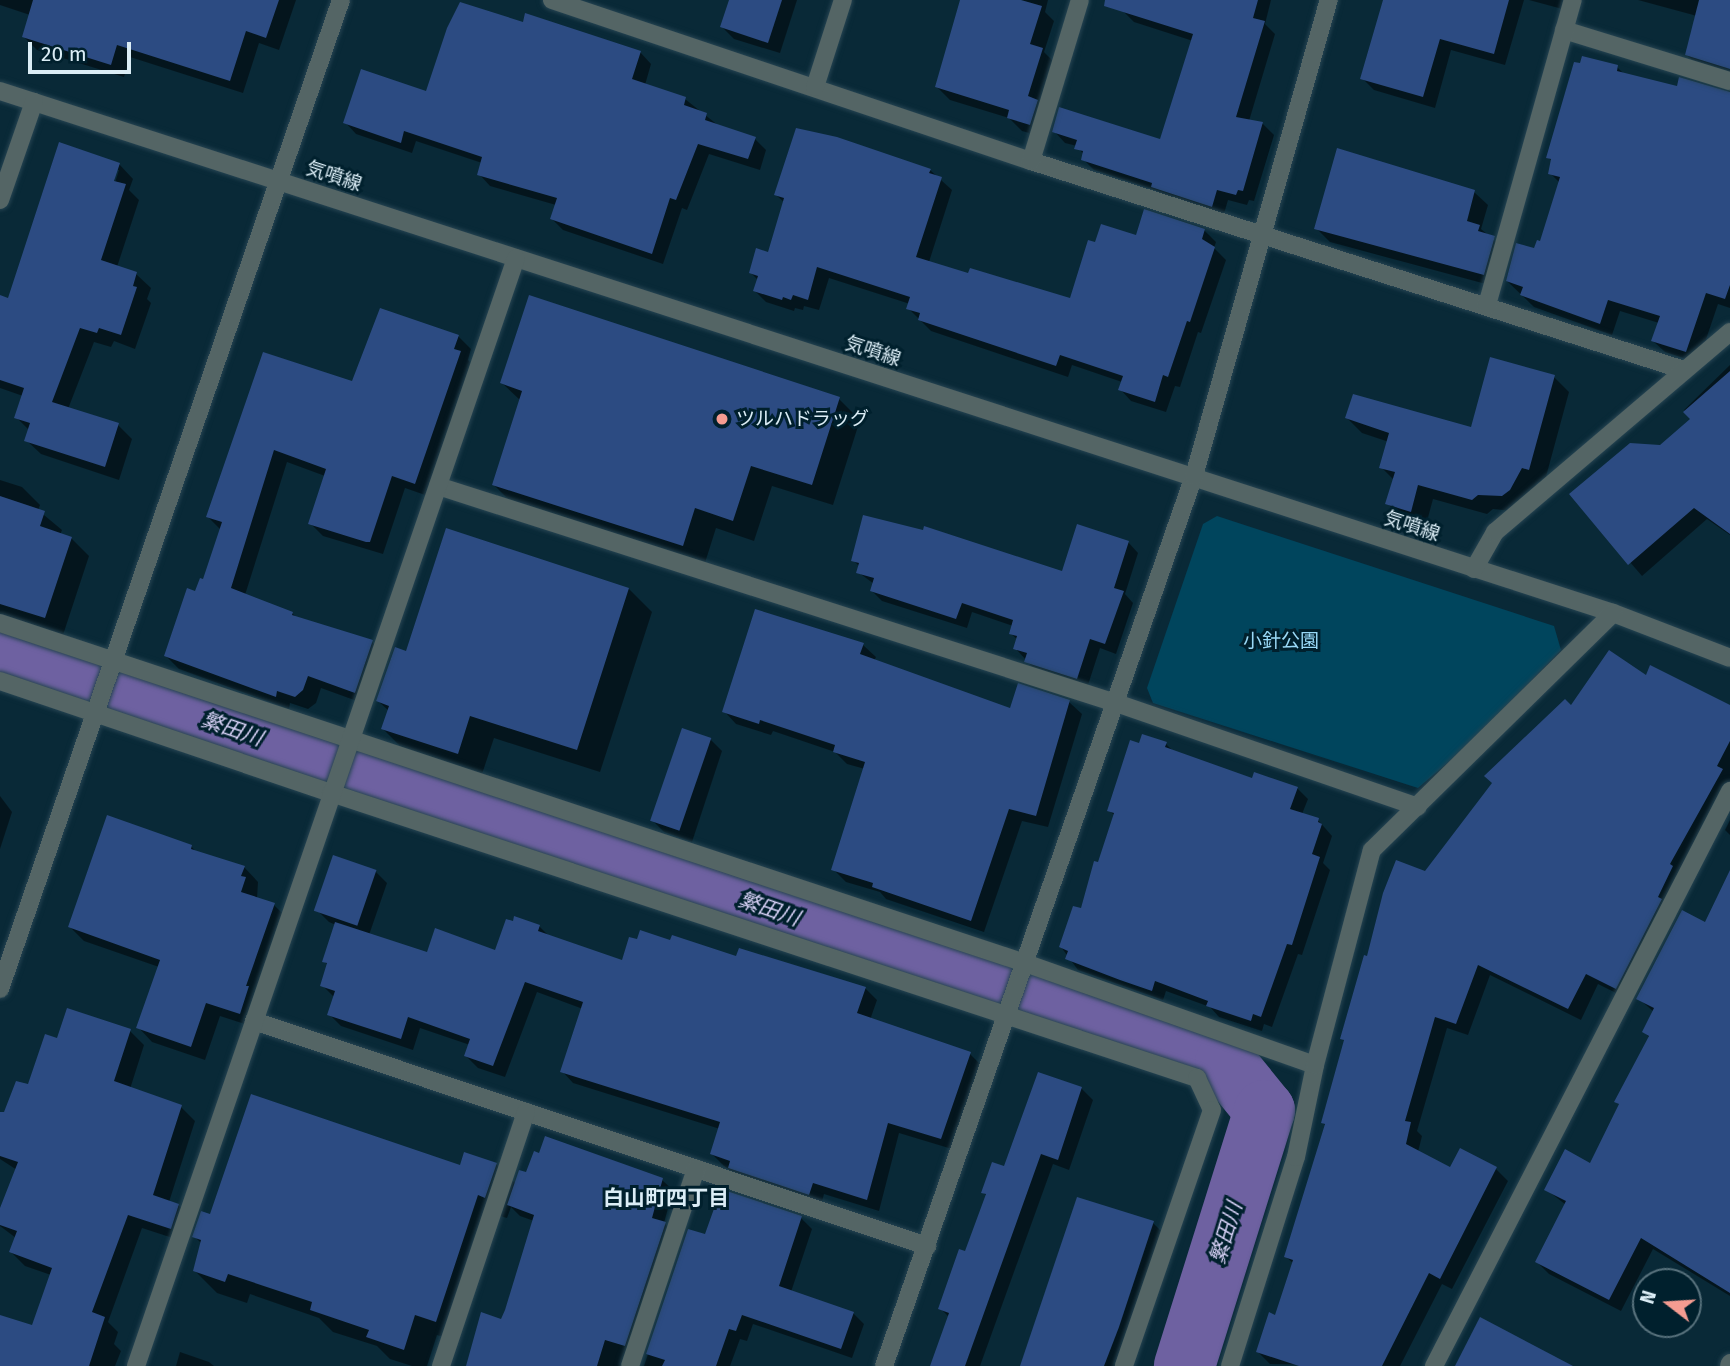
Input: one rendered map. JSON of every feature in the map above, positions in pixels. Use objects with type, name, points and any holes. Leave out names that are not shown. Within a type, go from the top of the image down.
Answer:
[{"type":"street","points":[[0,989],[341,0]]},
{"type":"street","points":[[552,0],[601,7],[815,87],[1031,161],[1685,370]]},
{"type":"street","points":[[815,87],[842,0]]},
{"type":"street","points":[[1031,161],[1080,0]]},
{"type":"street","points":[[884,1366],[1194,476],[1329,0]]},
{"type":"street","points":[[1487,305],[1573,0]]},
{"type":"street","points":[[1564,30],[1730,81]]},
{"type":"street","name":"気噴線","points":[[0,91],[1613,613],[1730,658]]},
{"type":"street","points":[[0,200],[34,102]]},
{"type":"street","points":[[136,1366],[516,258]]},
{"type":"street","points":[[1474,569],[1495,533],[1730,332]]},
{"type":"street","points":[[438,486],[1116,703],[1418,807]]},
{"type":"street","points":[[1230,1366],[1296,1157],[1315,1065],[1372,850],[1613,613]]},
{"type":"street","points":[[0,623],[350,742],[1025,963],[1315,1065]]},
{"type":"street","points":[[0,681],[1197,1078],[1212,1110],[1124,1366]]},
{"type":"street","points":[[1434,1366],[1730,791]]},
{"type":"street","points":[[254,1021],[927,1246]]},
{"type":"street","points":[[441,1366],[526,1112]]},
{"type":"street","points":[[630,1366],[696,1169]]},
{"type":"green space","name":"小針公園","points":[[1217,516],[1554,626],[1561,650],[1465,748],[1418,788],[1153,703],[1147,688],[1203,524]]},
{"type":"building","points":[[33,0],[279,0],[266,38],[246,31],[230,81],[117,45],[111,65],[22,37]]},
{"type":"building","points":[[729,0],[782,0],[768,43],[720,27]]},
{"type":"building","points":[[960,0],[1021,0],[1042,6],[1030,44],[1043,48],[1028,96],[1038,100],[1030,125],[1007,118],[1009,110],[935,87]]},
{"type":"building","points":[[1105,0],[1258,0],[1253,18],[1265,21],[1236,117],[1263,122],[1243,191],[1238,190],[1236,195],[1217,190],[1212,207],[1151,187],[1152,183],[1081,160],[1083,151],[1074,149],[1077,140],[1052,132],[1059,107],[1160,139],[1193,34],[1104,6]]},
{"type":"building","points":[[1383,0],[1509,0],[1494,54],[1440,39],[1423,97],[1360,79]]},
{"type":"building","points":[[1699,0],[1730,0],[1730,69],[1685,55]]},
{"type":"building","points":[[460,2],[523,22],[525,13],[641,51],[632,79],[686,97],[684,105],[707,113],[705,120],[756,137],[748,159],[698,144],[676,200],[670,198],[652,254],[550,219],[557,198],[477,175],[482,157],[404,131],[401,143],[343,123],[361,69],[426,91],[447,28]]},
{"type":"building","points":[[1582,56],[1618,65],[1617,71],[1677,86],[1679,77],[1730,92],[1730,285],[1725,299],[1706,293],[1686,352],[1651,341],[1660,316],[1608,300],[1600,324],[1520,295],[1523,287],[1506,281],[1516,243],[1534,248],[1537,240],[1540,241],[1560,177],[1548,174],[1551,159],[1546,158],[1574,62],[1580,63]]},
{"type":"building","points":[[796,128],[837,137],[931,169],[929,173],[942,177],[916,257],[968,273],[970,268],[1070,298],[1088,240],[1095,242],[1101,224],[1136,235],[1144,209],[1205,229],[1202,239],[1215,247],[1190,322],[1187,321],[1168,377],[1163,375],[1155,402],[1118,390],[1123,376],[1060,355],[1056,366],[918,320],[920,313],[906,309],[910,297],[817,267],[808,300],[793,295],[791,300],[783,297],[782,300],[753,291],[758,276],[749,273],[756,248],[768,252],[784,198],[774,195]]},
{"type":"building","points":[[59,142],[120,163],[114,181],[126,184],[101,260],[137,272],[133,286],[137,287],[121,335],[99,328],[97,333],[80,328],[52,402],[119,423],[105,467],[24,441],[30,423],[14,418],[24,388],[0,380],[0,295],[8,298]]},
{"type":"building","points":[[1337,148],[1475,190],[1467,221],[1480,225],[1478,231],[1495,236],[1484,275],[1314,229]]},
{"type":"building","name":"ツルハドラッグ","points":[[529,295],[840,397],[812,485],[751,466],[733,521],[695,508],[683,546],[492,485],[522,391],[500,383]]},
{"type":"building","points":[[380,308],[459,335],[454,349],[461,351],[415,484],[392,476],[370,542],[366,542],[308,524],[326,469],[274,450],[231,588],[293,612],[292,615],[373,640],[355,693],[308,676],[303,690],[295,697],[277,691],[276,697],[164,656],[187,588],[195,591],[200,578],[203,579],[222,522],[206,517],[263,352],[352,381]]},
{"type":"building","points":[[1490,357],[1555,375],[1529,470],[1522,468],[1510,490],[1502,496],[1478,495],[1472,500],[1418,485],[1411,512],[1385,504],[1395,472],[1379,468],[1389,433],[1345,418],[1353,394],[1471,427]]},
{"type":"building","points":[[1730,371],[1730,534],[1694,508],[1628,565],[1569,494],[1630,443],[1660,445],[1690,419],[1683,412]]},
{"type":"building","points":[[0,496],[45,511],[40,526],[72,537],[45,618],[0,604]]},
{"type":"building","points":[[863,515],[923,530],[924,526],[1062,571],[1077,524],[1129,541],[1114,588],[1124,591],[1105,644],[1090,639],[1077,679],[1024,662],[1027,653],[1013,649],[1017,636],[1009,634],[1013,620],[962,603],[956,619],[870,591],[874,578],[856,573],[859,563],[851,561]]},
{"type":"building","points":[[446,528],[629,588],[577,750],[470,716],[458,754],[381,729],[389,706],[376,701],[395,647],[406,651]]},
{"type":"building","points":[[755,609],[864,643],[860,654],[1010,708],[1018,683],[1070,700],[1036,816],[1009,809],[971,921],[872,887],[873,883],[831,870],[865,762],[833,752],[835,745],[760,720],[759,724],[722,712]]},
{"type":"building","points":[[1609,650],[1646,675],[1650,665],[1730,705],[1730,741],[1717,766],[1723,769],[1670,864],[1673,866],[1658,897],[1662,899],[1616,989],[1586,974],[1568,1009],[1478,965],[1456,1024],[1435,1017],[1405,1121],[1411,1122],[1406,1144],[1450,1167],[1460,1148],[1497,1167],[1440,1279],[1429,1273],[1382,1366],[1299,1366],[1256,1352],[1269,1312],[1275,1315],[1293,1260],[1284,1257],[1325,1124],[1321,1123],[1344,1040],[1340,1039],[1364,955],[1367,956],[1383,893],[1396,860],[1425,871],[1492,783],[1484,776],[1565,699],[1571,705]]},
{"type":"building","points":[[682,728],[711,738],[679,831],[650,821]]},
{"type":"building","points":[[1142,734],[1167,742],[1165,747],[1252,778],[1254,772],[1298,787],[1290,809],[1319,818],[1318,822],[1322,824],[1312,854],[1320,857],[1292,945],[1287,944],[1261,1017],[1253,1014],[1251,1021],[1206,1006],[1208,1001],[1155,981],[1152,991],[1065,959],[1068,951],[1059,947],[1073,906],[1081,908],[1094,861],[1098,862],[1114,813],[1107,811],[1130,740],[1139,743]]},
{"type":"building","points":[[107,815],[192,845],[191,849],[245,866],[241,876],[246,877],[241,892],[275,903],[246,986],[249,986],[240,1014],[206,1003],[191,1047],[136,1028],[160,960],[68,927]]},
{"type":"building","points":[[333,855],[376,870],[357,926],[314,911]]},
{"type":"building","points":[[1730,870],[1730,1293],[1702,1276],[1702,1268],[1690,1268],[1641,1238],[1609,1300],[1535,1262],[1566,1201],[1544,1190],[1565,1149],[1590,1163],[1619,1104],[1614,1102],[1649,1036],[1642,1032],[1654,1008],[1636,999],[1682,910],[1705,922]]},
{"type":"building","points":[[514,916],[540,925],[538,931],[622,960],[629,937],[637,939],[640,930],[670,940],[672,935],[736,956],[739,948],[866,987],[857,1013],[971,1052],[941,1139],[888,1123],[867,1200],[813,1183],[809,1195],[728,1168],[730,1161],[710,1154],[720,1122],[560,1072],[583,1002],[525,982],[493,1066],[464,1056],[470,1039],[408,1017],[401,1039],[327,1015],[335,991],[320,986],[327,963],[322,962],[335,922],[427,952],[435,928],[495,950],[506,919],[513,921]]},
{"type":"building","points":[[67,1008],[131,1029],[114,1081],[182,1105],[153,1195],[179,1204],[171,1229],[128,1215],[92,1312],[105,1317],[89,1366],[0,1366],[0,1315],[32,1325],[52,1268],[9,1252],[17,1231],[0,1225],[0,1208],[18,1162],[0,1156],[0,1112],[4,1112],[16,1081],[28,1084],[45,1034],[57,1038]]},
{"type":"building","points":[[1038,1072],[1082,1087],[1058,1160],[1041,1154],[965,1366],[930,1366],[949,1313],[938,1309],[959,1249],[965,1251],[986,1194],[981,1193],[992,1162],[1004,1166]]},
{"type":"building","points":[[251,1094],[460,1165],[464,1152],[497,1163],[485,1198],[478,1195],[436,1322],[415,1315],[404,1350],[366,1337],[369,1330],[310,1310],[312,1302],[228,1274],[225,1282],[193,1271],[201,1240],[192,1237],[201,1211],[210,1214]]},
{"type":"building","points":[[545,1136],[663,1178],[652,1218],[666,1222],[625,1346],[605,1340],[597,1366],[466,1366],[481,1312],[501,1319],[505,1310],[534,1215],[507,1205],[519,1170],[526,1172],[534,1151],[539,1153]]},
{"type":"building","points":[[721,1189],[802,1216],[779,1286],[854,1312],[841,1349],[742,1315],[736,1331],[729,1329],[716,1366],[662,1366],[665,1360],[646,1354],[688,1229],[705,1234]]},
{"type":"building","points":[[1077,1197],[1154,1221],[1119,1327],[1104,1366],[1020,1366]]},
{"type":"building","points":[[1480,1317],[1573,1366],[1455,1366]]},
{"type":"waterway","name":"繁田川","points":[[0,651],[1225,1062],[1264,1110],[1184,1366]]},
{"type":"place","name":"ツルハドラッグ","points":[[722,419]]},
{"type":"district","name":"白山町四丁目","points":[[666,1198]]}]
